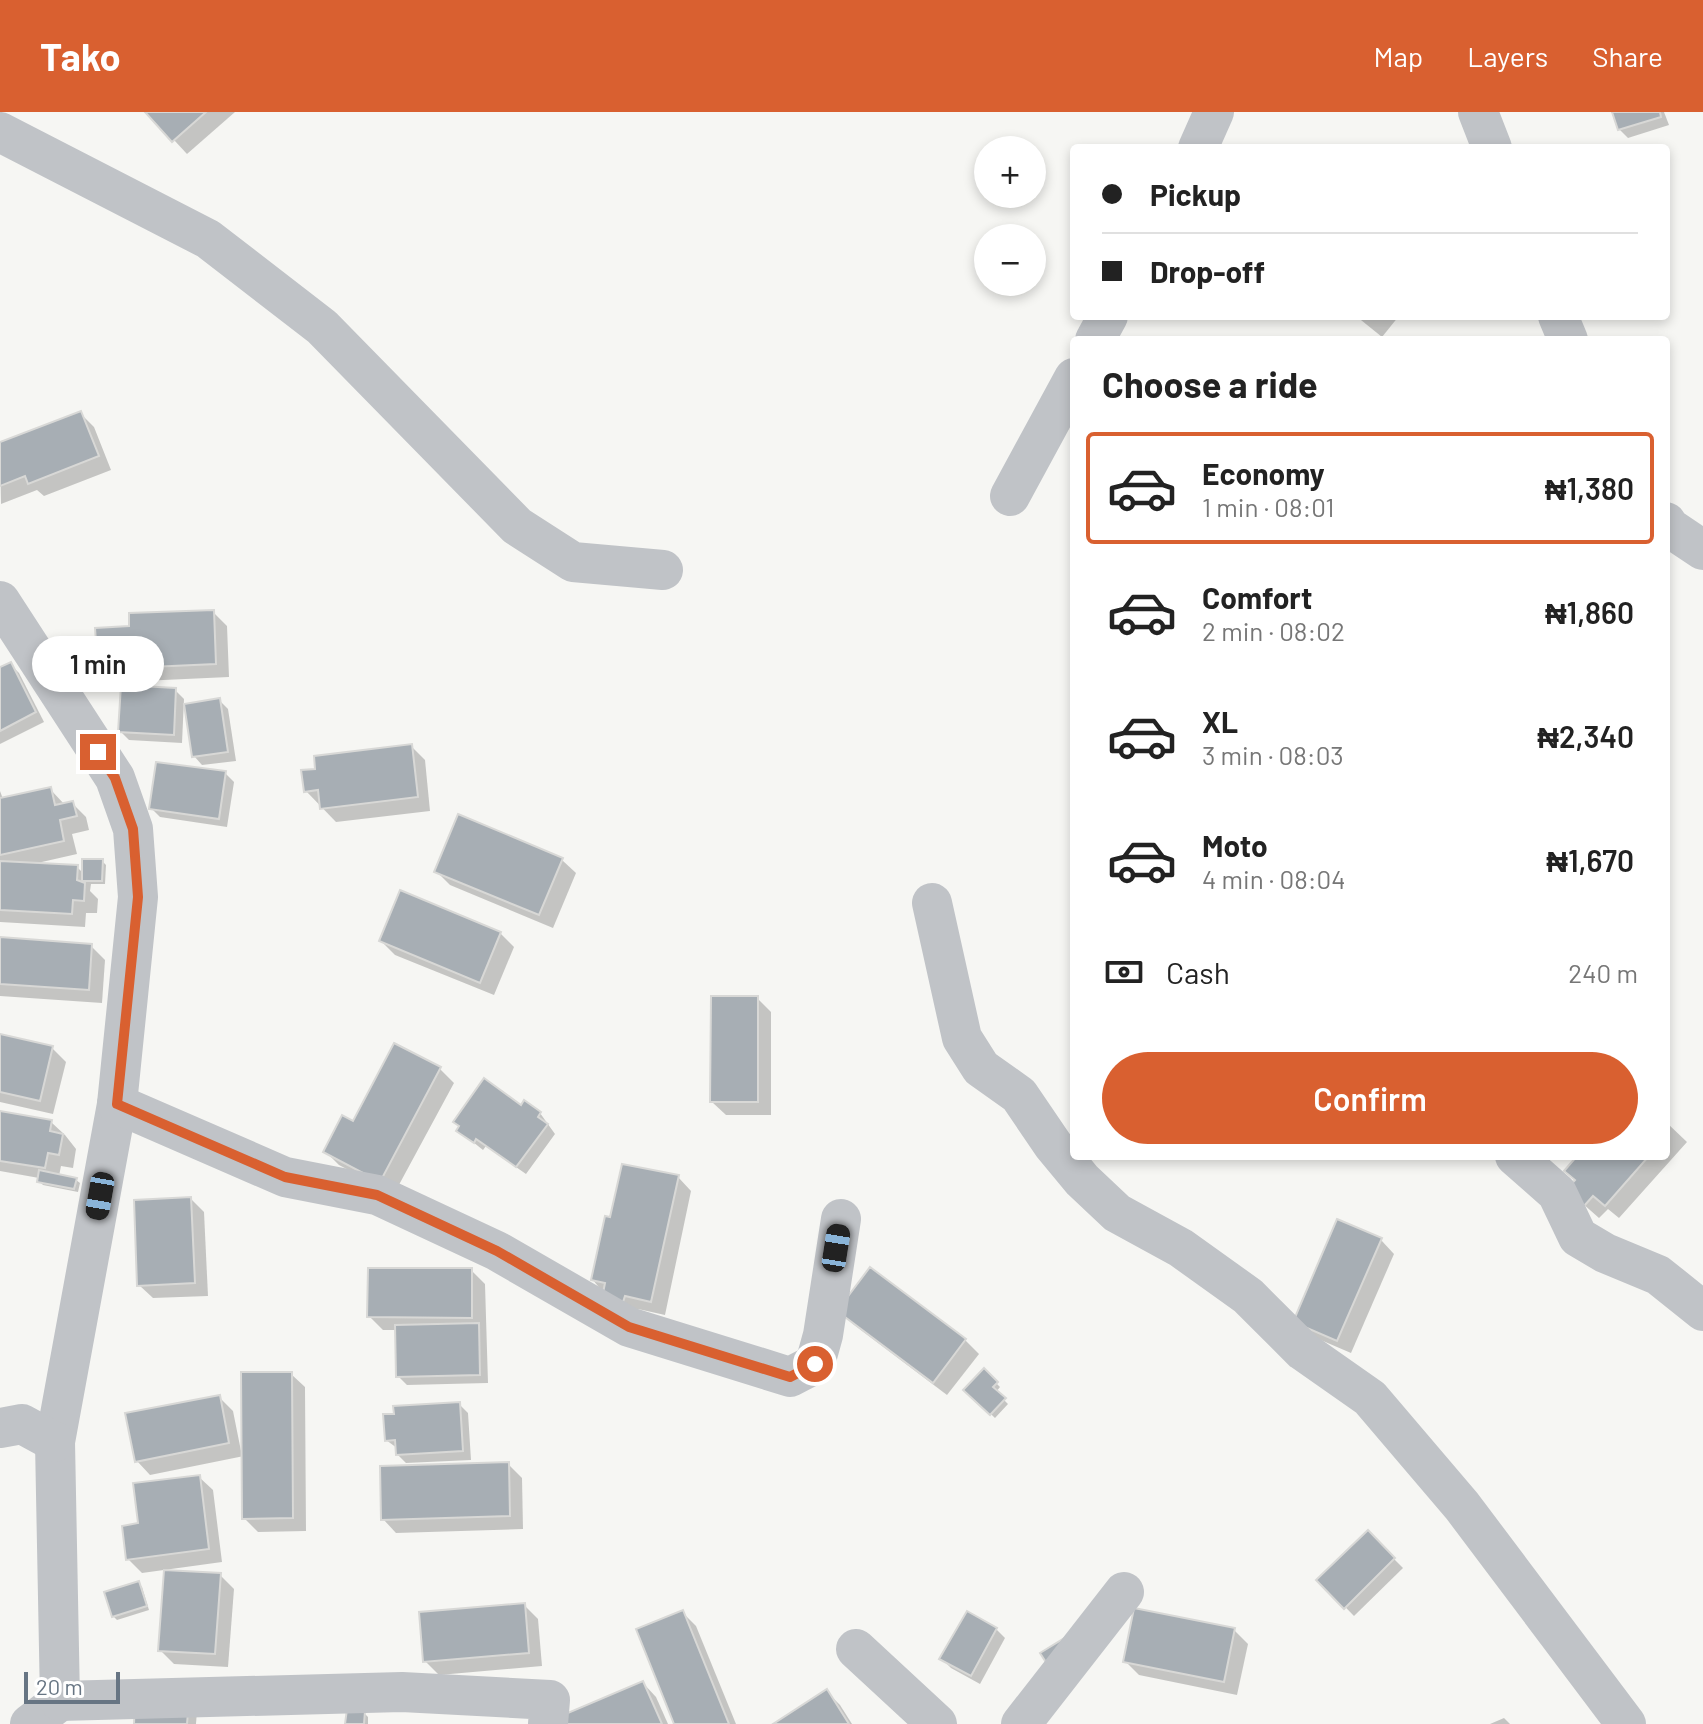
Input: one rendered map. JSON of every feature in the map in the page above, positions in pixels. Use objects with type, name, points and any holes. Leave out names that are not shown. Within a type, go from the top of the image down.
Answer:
[{"type":"street","points":[[1200,144],[1214,112]]},
{"type":"street","points":[[1478,112],[1490,144]]},
{"type":"street","points":[[0,132],[208,239],[322,327],[517,526],[573,562],[663,570]]},
{"type":"street","points":[[1010,496],[1070,385]]},
{"type":"street","points":[[1670,528],[1703,550]]},
{"type":"street","points":[[0,601],[115,778],[133,829],[138,897],[117,1104],[55,1442],[45,1712],[402,1692],[550,1700],[548,1724]]},
{"type":"street","points":[[932,903],[962,1038],[981,1068],[1019,1095],[1053,1145],[1082,1180],[1117,1213],[1181,1248],[1248,1296],[1303,1351],[1370,1398],[1462,1506],[1626,1724]]},
{"type":"street","points":[[117,1104],[285,1177],[377,1195],[497,1251],[629,1327],[790,1377],[815,1364],[823,1335],[841,1219]]},
{"type":"street","points":[[1520,1160],[1557,1193],[1578,1237],[1605,1253],[1658,1275],[1703,1311]]},
{"type":"street","points":[[0,1428],[22,1424],[55,1442]]},
{"type":"street","points":[[1021,1724],[1124,1592]]},
{"type":"street","points":[[856,1649],[937,1724]]},
{"type":"building","points":[[145,112],[206,112],[172,142]]},
{"type":"building","points":[[1612,112],[1660,112],[1661,117],[1618,130]]},
{"type":"building","points":[[81,411],[99,456],[28,484],[25,476],[0,486],[0,442]]},
{"type":"building","points":[[214,610],[216,664],[127,668],[126,655],[97,656],[95,628],[129,626],[129,613]]},
{"type":"building","points":[[11,662],[36,712],[0,731],[0,667]]},
{"type":"building","points":[[121,685],[176,688],[174,735],[118,732]]},
{"type":"building","points":[[220,698],[228,752],[192,757],[184,704]]},
{"type":"building","points":[[412,744],[418,797],[320,809],[318,790],[304,792],[301,770],[315,769],[314,756]]},
{"type":"building","points":[[156,762],[226,771],[219,819],[149,809]]},
{"type":"building","points":[[51,787],[55,805],[73,801],[77,816],[60,820],[64,841],[0,855],[0,798]]},
{"type":"building","points":[[458,814],[563,858],[539,915],[434,872]]},
{"type":"building","points":[[82,859],[103,859],[102,881],[82,881]]},
{"type":"building","points":[[0,861],[78,865],[77,880],[85,883],[84,901],[73,900],[72,914],[0,910]]},
{"type":"building","points":[[400,890],[501,932],[480,983],[379,941]]},
{"type":"building","points":[[0,937],[92,944],[89,990],[0,984]]},
{"type":"building","points":[[711,996],[758,996],[758,1102],[710,1102]]},
{"type":"building","points":[[0,1034],[53,1046],[40,1101],[0,1092]]},
{"type":"building","points":[[394,1043],[441,1067],[380,1182],[323,1152],[342,1115],[353,1121]]},
{"type":"building","points":[[484,1078],[521,1105],[524,1100],[541,1112],[538,1117],[548,1124],[516,1167],[476,1139],[474,1143],[456,1131],[459,1126],[453,1122]]},
{"type":"building","points":[[0,1111],[52,1120],[50,1131],[63,1134],[59,1155],[48,1153],[45,1168],[0,1161]]},
{"type":"building","points":[[1574,1160],[1645,1160],[1605,1206],[1593,1196],[1584,1206],[1566,1190],[1575,1180],[1564,1171]]},
{"type":"building","points":[[622,1164],[679,1175],[651,1302],[625,1296],[623,1302],[602,1298],[605,1283],[591,1280],[605,1216],[610,1217]]},
{"type":"building","points":[[39,1170],[77,1178],[74,1189],[37,1182]]},
{"type":"building","points":[[191,1197],[195,1283],[137,1286],[134,1200]]},
{"type":"building","points":[[1337,1219],[1382,1238],[1337,1341],[1293,1322]]},
{"type":"building","points":[[870,1267],[966,1339],[933,1383],[837,1311]]},
{"type":"building","points":[[368,1268],[472,1268],[472,1318],[367,1317]]},
{"type":"building","points":[[479,1323],[480,1375],[396,1377],[395,1325]]},
{"type":"building","points":[[984,1368],[998,1382],[993,1387],[1006,1398],[990,1415],[963,1390]]},
{"type":"building","points":[[241,1372],[292,1372],[293,1518],[242,1519]]},
{"type":"building","points":[[220,1395],[229,1443],[135,1462],[125,1413]]},
{"type":"building","points":[[460,1402],[463,1451],[396,1455],[395,1440],[385,1441],[383,1414],[394,1414],[393,1406]]},
{"type":"building","points":[[509,1462],[510,1516],[381,1520],[380,1466]]},
{"type":"building","points":[[200,1475],[209,1549],[126,1560],[122,1526],[138,1523],[133,1483]]},
{"type":"building","points":[[1368,1530],[1395,1558],[1344,1609],[1316,1580]]},
{"type":"building","points":[[164,1570],[221,1573],[215,1654],[158,1651]]},
{"type":"building","points":[[139,1581],[147,1606],[112,1617],[104,1592]]},
{"type":"building","points":[[525,1603],[529,1653],[423,1662],[419,1612]]},
{"type":"building","points":[[1134,1608],[1235,1628],[1224,1682],[1123,1662]]},
{"type":"building","points":[[683,1610],[729,1724],[674,1724],[636,1629]]},
{"type":"building","points":[[967,1611],[997,1628],[971,1676],[939,1659]]},
{"type":"building","points":[[1063,1639],[1051,1670],[1040,1653]]},
{"type":"building","points":[[643,1681],[662,1724],[567,1724],[563,1715]]},
{"type":"building","points":[[827,1689],[849,1724],[773,1724]]},
{"type":"building","points":[[135,1697],[189,1700],[187,1724],[134,1724]]},
{"type":"building","points":[[347,1709],[365,1711],[364,1724],[345,1724]]},
{"type":"route","points":[[98,752],[115,778],[129,814],[138,897],[117,1104],[285,1177],[377,1195],[497,1251],[629,1327],[790,1377],[815,1364]]}]
